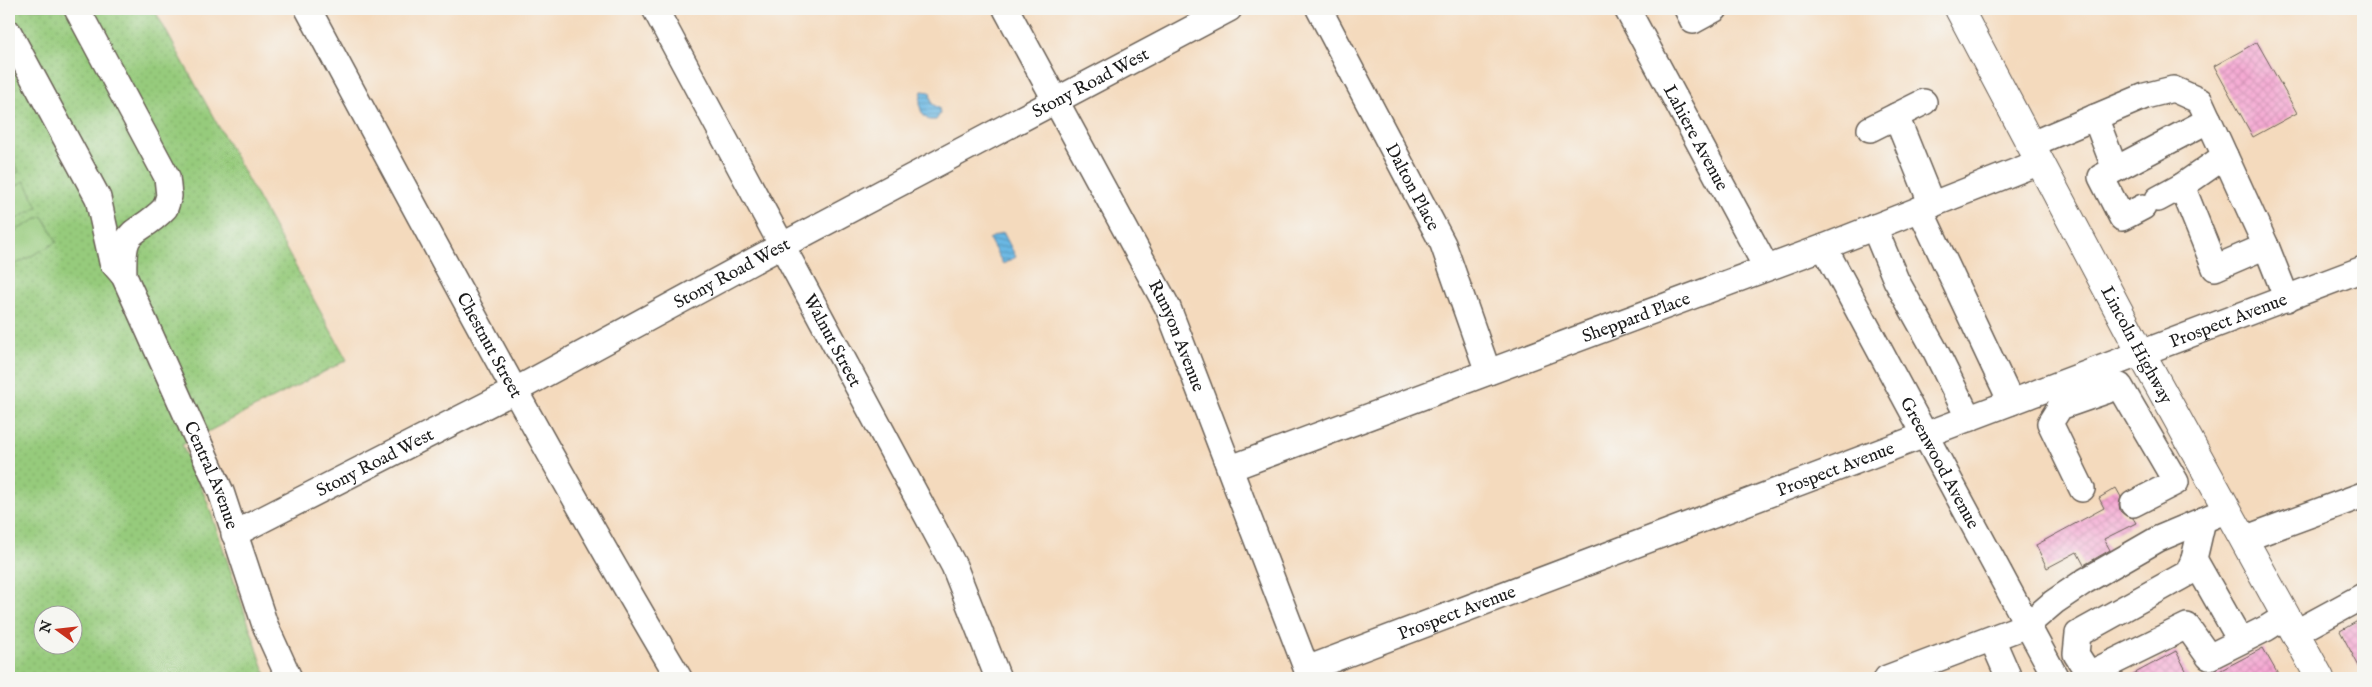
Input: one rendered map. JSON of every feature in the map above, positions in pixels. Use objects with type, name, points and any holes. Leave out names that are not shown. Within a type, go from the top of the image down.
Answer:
[{"type":"main road","name":"Lincoln Highway","points":[[1959,9],[2192,446],[2215,515],[2244,539],[2320,678]]},
{"type":"street","points":[[77,9],[167,177],[169,187],[169,196],[165,208],[127,237],[123,250],[124,276]]},
{"type":"street","name":"Chestnut Street","points":[[308,9],[514,391],[595,537],[679,678]]},
{"type":"street","name":"Walnut Street","points":[[655,9],[954,566],[998,678]]},
{"type":"street","name":"Runyon Avenue","points":[[1006,9],[1168,308],[1308,674]]},
{"type":"street","name":"Stony Road West","points":[[234,534],[514,391],[782,246],[1230,9]]},
{"type":"street","name":"Dalton Place","points":[[1319,9],[1444,244],[1488,372]]},
{"type":"street","name":"Lahiere Avenue","points":[[1627,9],[1766,267]]},
{"type":"street","points":[[1687,9],[1693,20],[1715,9]]},
{"type":"street","points":[[9,33],[98,198],[112,262],[124,276]]},
{"type":"street","name":"Sheppard Place","points":[[1230,468],[1874,228],[1926,207],[2036,153],[2095,117],[2146,96],[2173,89],[2200,101],[2266,246],[2287,299]]},
{"type":"street","points":[[1870,129],[1924,102]]},
{"type":"street","points":[[1896,116],[1926,207],[2011,402]]},
{"type":"street","points":[[2095,117],[2115,169]]},
{"type":"street","points":[[2209,120],[2101,176],[2122,218],[2182,186],[2225,156]]},
{"type":"street","points":[[2182,186],[2215,268],[2266,246]]},
{"type":"street","points":[[1874,228],[1896,280],[1935,350],[1968,419]]},
{"type":"street","name":"Greenwood Avenue","points":[[1824,247],[2054,673]]},
{"type":"street","name":"Prospect Avenue","points":[[1308,674],[2011,402],[2055,397],[2116,375],[2141,353],[2363,269]]},
{"type":"street","name":"Central Avenue","points":[[124,276],[221,492],[265,625],[289,678]]},
{"type":"street","points":[[2116,375],[2134,387],[2156,380]]},
{"type":"street","points":[[2116,375],[2176,482],[2133,504]]},
{"type":"street","points":[[2055,397],[2050,423],[2082,489]]},
{"type":"street","points":[[2164,461],[2192,446]]},
{"type":"street","points":[[2244,539],[2363,495]]},
{"type":"street","points":[[1887,678],[2027,626],[2054,602],[2085,581],[2158,539],[2215,515]]},
{"type":"street","points":[[2082,669],[2078,634],[2188,573],[2215,515]]},
{"type":"street","points":[[2194,559],[2240,640]]},
{"type":"street","points":[[2054,673],[2082,669],[2187,626],[2209,657],[2240,640],[2290,625],[2363,596]]},
{"type":"street","points":[[1992,639],[2009,678]]},
{"type":"green space","points":[[9,9],[154,9],[347,360],[182,445],[207,501],[267,678],[9,678]]},
{"type":"green space","points":[[9,151],[19,172],[9,177]]},
{"type":"green space","points":[[25,181],[38,207],[9,223],[9,190]]},
{"type":"green space","points":[[43,216],[57,242],[9,268],[9,234]]},
{"type":"water","points":[[922,91],[930,92],[932,104],[939,108],[940,114],[936,120],[929,120],[921,111]]},
{"type":"water","points":[[1003,232],[1016,257],[1003,264],[989,239]]},
{"type":"building","points":[[2257,42],[2297,113],[2253,137],[2214,66]]},
{"type":"building","points":[[2116,488],[2121,497],[2120,511],[2126,516],[2133,518],[2136,523],[2104,539],[2110,550],[2084,565],[2077,552],[2047,568],[2036,545],[2104,508],[2099,498]]},
{"type":"building","points":[[2363,618],[2363,674],[2340,631]]},
{"type":"building","points":[[2263,648],[2280,678],[2206,678]]},
{"type":"building","points":[[2176,651],[2190,678],[2126,678]]}]
